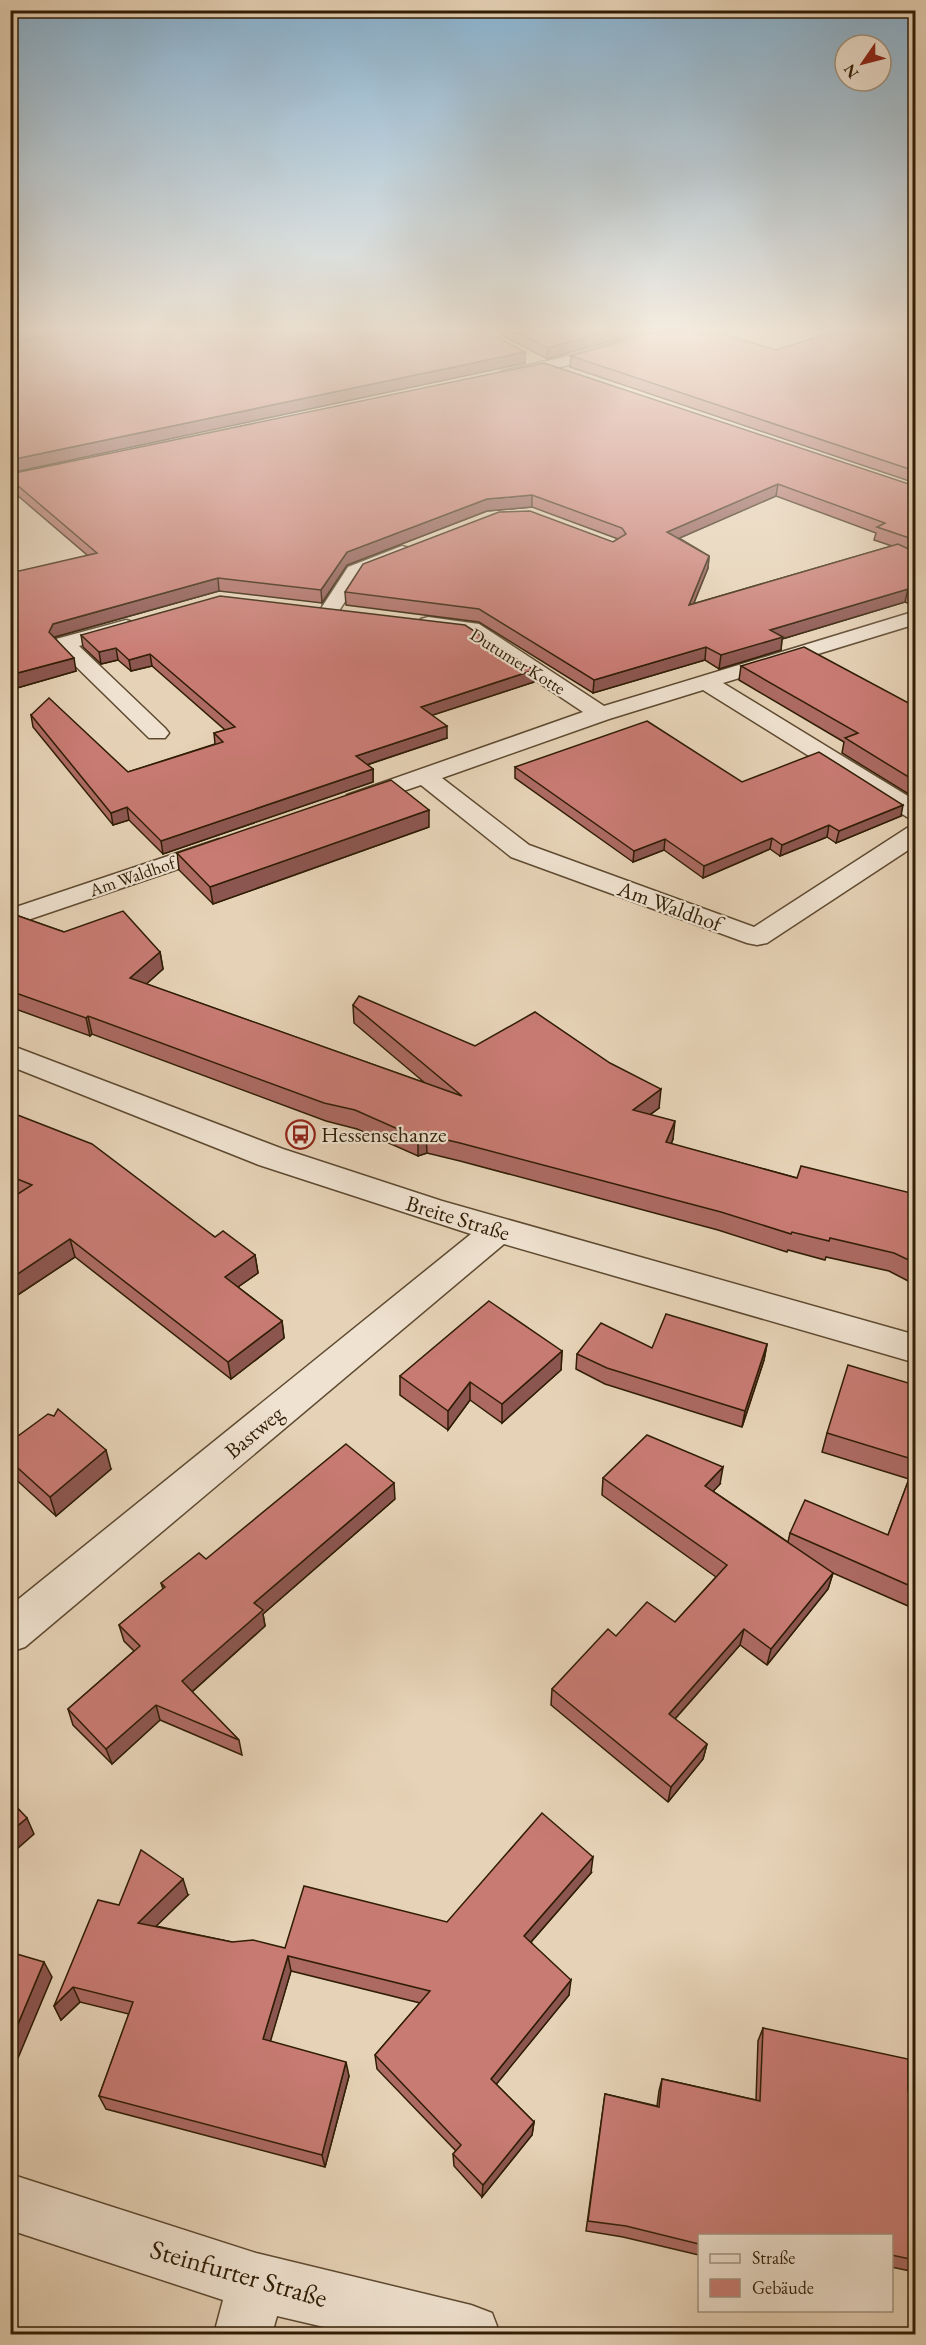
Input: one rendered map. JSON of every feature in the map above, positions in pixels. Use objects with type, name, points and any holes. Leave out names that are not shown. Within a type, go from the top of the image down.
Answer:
[{"type":"street","points":[[330,610],[355,571],[418,546]]},
{"type":"street","points":[[308,608],[353,613]]},
{"type":"street","points":[[335,807],[601,714],[915,617]]},
{"type":"street","points":[[142,621],[64,644],[157,733]]},
{"type":"street","name":"Dutumer Kotte","points":[[413,621],[472,628],[601,714]]},
{"type":"street","points":[[707,682],[915,812]]},
{"type":"street","name":"Am Waldhof","points":[[424,776],[520,851],[756,938],[915,833]]},
{"type":"street","name":"Am Waldhof","points":[[10,918],[245,838]]},
{"type":"street","name":"Breite Straße","points":[[10,1055],[271,1156],[498,1230],[915,1349]]},
{"type":"street","name":"Bastweg","points":[[10,1633],[498,1230]]},
{"type":"street","name":"Steinfurter Straße","points":[[10,2202],[256,2282],[471,2334]]},
{"type":"street","points":[[243,2334],[256,2282]]},
{"type":"building","points":[[10,442],[94,442],[10,460]]},
{"type":"building","points":[[162,442],[784,442],[915,486],[915,540],[877,527],[885,523],[778,484],[667,532],[709,556],[689,605],[898,544],[915,552],[915,592],[908,589],[770,630],[783,637],[721,655],[706,647],[594,680],[479,609],[345,592],[363,564],[499,512],[530,511],[613,542],[626,534],[622,528],[532,495],[487,499],[347,552],[321,590],[218,578],[53,624],[49,632],[74,658],[10,675],[10,573],[97,553],[10,479],[10,474]]},
{"type":"building","points":[[830,442],[915,442],[915,471]]},
{"type":"building","points":[[220,596],[465,625],[534,670],[421,707],[447,726],[356,756],[373,769],[161,841],[127,807],[111,813],[31,715],[49,698],[128,772],[223,742],[214,733],[235,727],[150,654],[129,660],[116,648],[99,652],[81,635]]},
{"type":"building","points":[[804,647],[915,706],[915,781],[845,738],[858,733],[741,666]]},
{"type":"building","points":[[647,721],[742,782],[819,752],[903,805],[839,831],[829,825],[782,845],[772,838],[704,866],[665,839],[634,851],[515,767]]},
{"type":"building","points":[[391,780],[429,810],[210,887],[177,853]]},
{"type":"building","points":[[123,911],[160,952],[130,978],[462,1096],[353,1005],[359,996],[475,1046],[535,1012],[610,1063],[661,1089],[633,1110],[675,1121],[666,1142],[797,1178],[801,1166],[915,1194],[915,1263],[894,1253],[830,1238],[829,1241],[792,1232],[791,1234],[721,1212],[460,1143],[426,1135],[418,1138],[355,1110],[324,1103],[88,1016],[86,1018],[10,991],[10,913],[64,932]]},
{"type":"building","points":[[10,1112],[92,1144],[215,1237],[223,1231],[255,1255],[225,1277],[282,1321],[228,1362],[70,1239],[10,1279],[10,1199],[32,1185],[10,1176]]},
{"type":"building","points":[[489,1301],[562,1351],[502,1404],[470,1382],[448,1411],[400,1376]]},
{"type":"building","points":[[666,1314],[767,1344],[745,1411],[607,1368],[577,1354],[601,1323],[652,1348]]},
{"type":"building","points":[[848,1365],[915,1385],[915,1460],[827,1433]]},
{"type":"building","points":[[58,1409],[106,1450],[50,1497],[10,1461],[10,1442],[48,1414],[54,1416]]},
{"type":"building","points":[[647,1435],[723,1467],[705,1486],[833,1573],[771,1649],[744,1629],[669,1714],[707,1744],[671,1787],[552,1689],[608,1629],[616,1636],[647,1602],[675,1622],[727,1565],[603,1478]]},
{"type":"building","points":[[346,1444],[394,1483],[254,1603],[263,1610],[182,1681],[239,1740],[156,1705],[106,1749],[68,1709],[140,1646],[119,1625],[165,1587],[161,1583],[199,1553],[206,1559]]},
{"type":"building","points":[[915,1463],[915,1588],[790,1533],[805,1500],[888,1535]]},
{"type":"building","points":[[10,1800],[27,1818],[10,1832]]},
{"type":"building","points":[[542,1813],[593,1857],[524,1936],[571,1980],[491,2079],[534,2122],[483,2185],[453,2154],[461,2145],[375,2055],[430,1991],[288,1956],[263,2039],[346,2062],[322,2155],[99,2096],[133,2002],[73,1987],[54,2006],[98,1900],[119,1905],[141,1850],[183,1879],[138,1923],[232,1942],[253,1940],[285,1948],[304,1886],[447,1922]]},
{"type":"building","points":[[10,1952],[44,1962],[10,2043]]},
{"type":"building","points":[[763,2028],[908,2059],[908,2091],[915,2093],[915,2260],[893,2255],[893,2234],[698,2234],[698,2244],[626,2226],[588,2221],[605,2094],[659,2107],[662,2079],[760,2101]]},
{"type":"place","name":"Hessenschanze","points":[[300,1134]]}]
